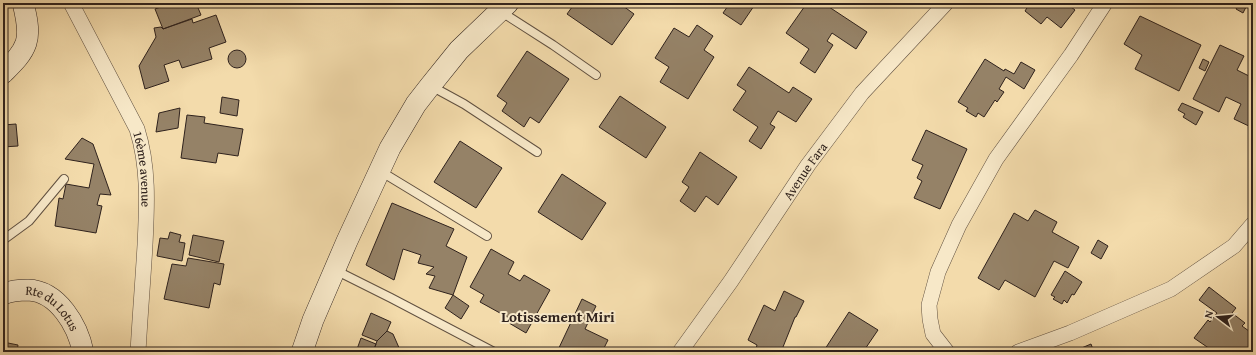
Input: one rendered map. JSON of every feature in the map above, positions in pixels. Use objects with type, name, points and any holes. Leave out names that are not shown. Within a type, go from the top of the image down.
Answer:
[{"type":"main road","points":[[3,72],[14,62],[26,43],[27,26],[23,3]]},
{"type":"main road","points":[[302,352],[313,320],[334,270],[390,148],[408,116],[458,50],[503,7]]},
{"type":"main road","name":"Rte du Lotus","points":[[3,294],[14,291],[29,290],[43,294],[57,303],[70,318],[81,342],[83,352]]},
{"type":"street","name":"16ème avenue","points":[[71,3],[137,129],[142,144],[145,165],[147,203],[138,352]]},
{"type":"street","name":"Avenue Fara","points":[[680,352],[731,281],[808,165],[862,92],[946,3]]},
{"type":"street","points":[[947,352],[933,334],[929,305],[938,272],[959,225],[996,159],[1071,55],[1105,3]]},
{"type":"street","points":[[1018,352],[1070,333],[1171,289],[1234,246],[1253,224]]},
{"type":"lane","points":[[503,7],[596,75]]},
{"type":"lane","points":[[430,86],[464,104],[537,152]]},
{"type":"lane","points":[[379,171],[487,236]]},
{"type":"lane","points":[[3,240],[28,221],[64,179]]},
{"type":"lane","points":[[334,270],[494,352]]},
{"type":"building","points":[[172,3],[196,3],[201,15],[163,29],[155,9]]},
{"type":"building","points":[[575,3],[619,3],[634,14],[612,45],[567,14]]},
{"type":"building","points":[[730,3],[756,3],[741,25],[723,13]]},
{"type":"building","points":[[807,3],[823,3],[867,32],[856,49],[832,33],[827,41],[833,45],[815,73],[800,63],[809,49],[786,33]]},
{"type":"building","points":[[1030,3],[1050,3],[1052,5],[1053,3],[1066,3],[1075,10],[1061,28],[1047,17],[1041,24],[1025,11]]},
{"type":"building","points":[[1239,3],[1248,3],[1243,13],[1236,9]]},
{"type":"building","points":[[216,15],[226,42],[209,48],[212,59],[182,68],[179,60],[164,65],[169,81],[145,89],[139,66],[156,37],[154,28],[161,27],[163,29],[192,19],[193,23]]},
{"type":"building","points":[[1140,16],[1201,45],[1179,91],[1135,69],[1142,55],[1124,44]]},
{"type":"building","points":[[697,25],[713,36],[704,50],[714,57],[688,99],[660,82],[669,67],[655,58],[674,28],[689,37]]},
{"type":"building","points":[[1220,45],[1244,56],[1237,70],[1253,78],[1253,128],[1234,119],[1241,104],[1226,97],[1219,112],[1193,99]]},
{"type":"building","points":[[233,50],[241,50],[246,55],[244,66],[241,68],[233,68],[228,63],[228,55]]},
{"type":"building","points":[[527,51],[569,79],[539,123],[530,117],[524,127],[502,111],[507,103],[497,96]]},
{"type":"building","points":[[985,59],[1004,71],[1005,69],[1014,74],[1021,62],[1035,70],[1024,89],[1006,77],[999,89],[1004,92],[997,102],[995,100],[984,117],[978,113],[976,117],[966,111],[968,108],[958,102]]},
{"type":"building","points":[[1203,59],[1209,62],[1205,71],[1199,68]]},
{"type":"building","points":[[749,67],[789,93],[793,87],[812,99],[796,122],[778,111],[770,124],[775,127],[761,149],[749,141],[758,127],[733,110],[746,91],[737,85]]},
{"type":"building","points":[[620,96],[666,127],[646,158],[599,127]]},
{"type":"building","points":[[222,97],[239,100],[237,116],[220,113]]},
{"type":"building","points":[[1182,103],[1203,112],[1196,125],[1183,117],[1185,114],[1178,110]]},
{"type":"building","points":[[180,108],[178,128],[156,132],[159,113]]},
{"type":"building","points":[[187,115],[205,117],[204,123],[243,129],[238,156],[218,153],[216,163],[181,158]]},
{"type":"building","points":[[16,124],[18,146],[3,147],[3,125]]},
{"type":"building","points":[[926,130],[967,149],[940,209],[914,198],[922,181],[917,178],[923,165],[912,160]]},
{"type":"building","points":[[82,138],[93,144],[111,195],[100,194],[97,205],[102,206],[96,233],[55,226],[59,198],[63,199],[66,184],[89,188],[94,164],[65,159]]},
{"type":"building","points":[[460,141],[502,168],[476,208],[434,182]]},
{"type":"building","points":[[700,152],[737,177],[718,205],[706,196],[695,212],[680,201],[689,187],[682,182]]},
{"type":"building","points":[[562,174],[606,203],[582,240],[538,212]]},
{"type":"building","points":[[392,203],[454,229],[446,246],[467,257],[453,295],[429,288],[435,276],[426,274],[434,267],[418,263],[421,255],[403,249],[394,280],[366,265]]},
{"type":"building","points":[[1035,210],[1057,222],[1052,232],[1079,247],[1068,268],[1054,261],[1035,297],[1005,280],[999,290],[978,278],[1014,213],[1028,221]]},
{"type":"building","points":[[170,232],[181,235],[179,242],[185,243],[182,261],[157,256],[160,238],[168,239]]},
{"type":"building","points":[[193,235],[224,241],[219,262],[189,255]]},
{"type":"building","points":[[1098,240],[1108,246],[1101,259],[1091,253]]},
{"type":"building","points":[[491,249],[514,262],[508,274],[520,281],[524,275],[550,290],[526,333],[509,323],[513,316],[511,314],[509,318],[480,302],[484,295],[470,287]]},
{"type":"building","points":[[188,258],[224,264],[220,285],[214,283],[209,308],[164,299],[172,264],[186,266]]},
{"type":"building","points":[[1065,271],[1082,282],[1067,303],[1064,300],[1062,304],[1053,299],[1055,297],[1051,295]]},
{"type":"building","points":[[1209,287],[1236,308],[1232,313],[1245,323],[1242,326],[1253,334],[1253,352],[1208,352],[1210,349],[1194,338],[1208,320],[1210,322],[1217,313],[1199,300]]},
{"type":"building","points":[[784,291],[804,301],[795,317],[781,352],[755,352],[757,345],[748,340],[764,305],[775,311]]},
{"type":"building","points":[[453,295],[469,306],[461,319],[445,308]]},
{"type":"building","points":[[582,299],[596,306],[585,329],[608,340],[602,352],[557,352]]},
{"type":"building","points":[[849,312],[878,330],[863,352],[830,352],[825,349]]},
{"type":"building","points":[[371,313],[391,322],[387,331],[377,341],[362,335]]},
{"type":"building","points":[[387,331],[393,334],[400,350],[399,352],[373,352],[377,341]]},
{"type":"building","points":[[361,338],[376,344],[373,352],[356,352]]},
{"type":"building","points":[[3,342],[18,345],[17,352],[3,352]]},
{"type":"building","points":[[1091,344],[1094,352],[1072,352]]},
{"type":"building","points":[[903,347],[908,352],[898,352]]},
{"type":"building","points":[[40,349],[53,352],[39,352]]},
{"type":"district","name":"Lotissement Miri","points":[[558,316]]}]
